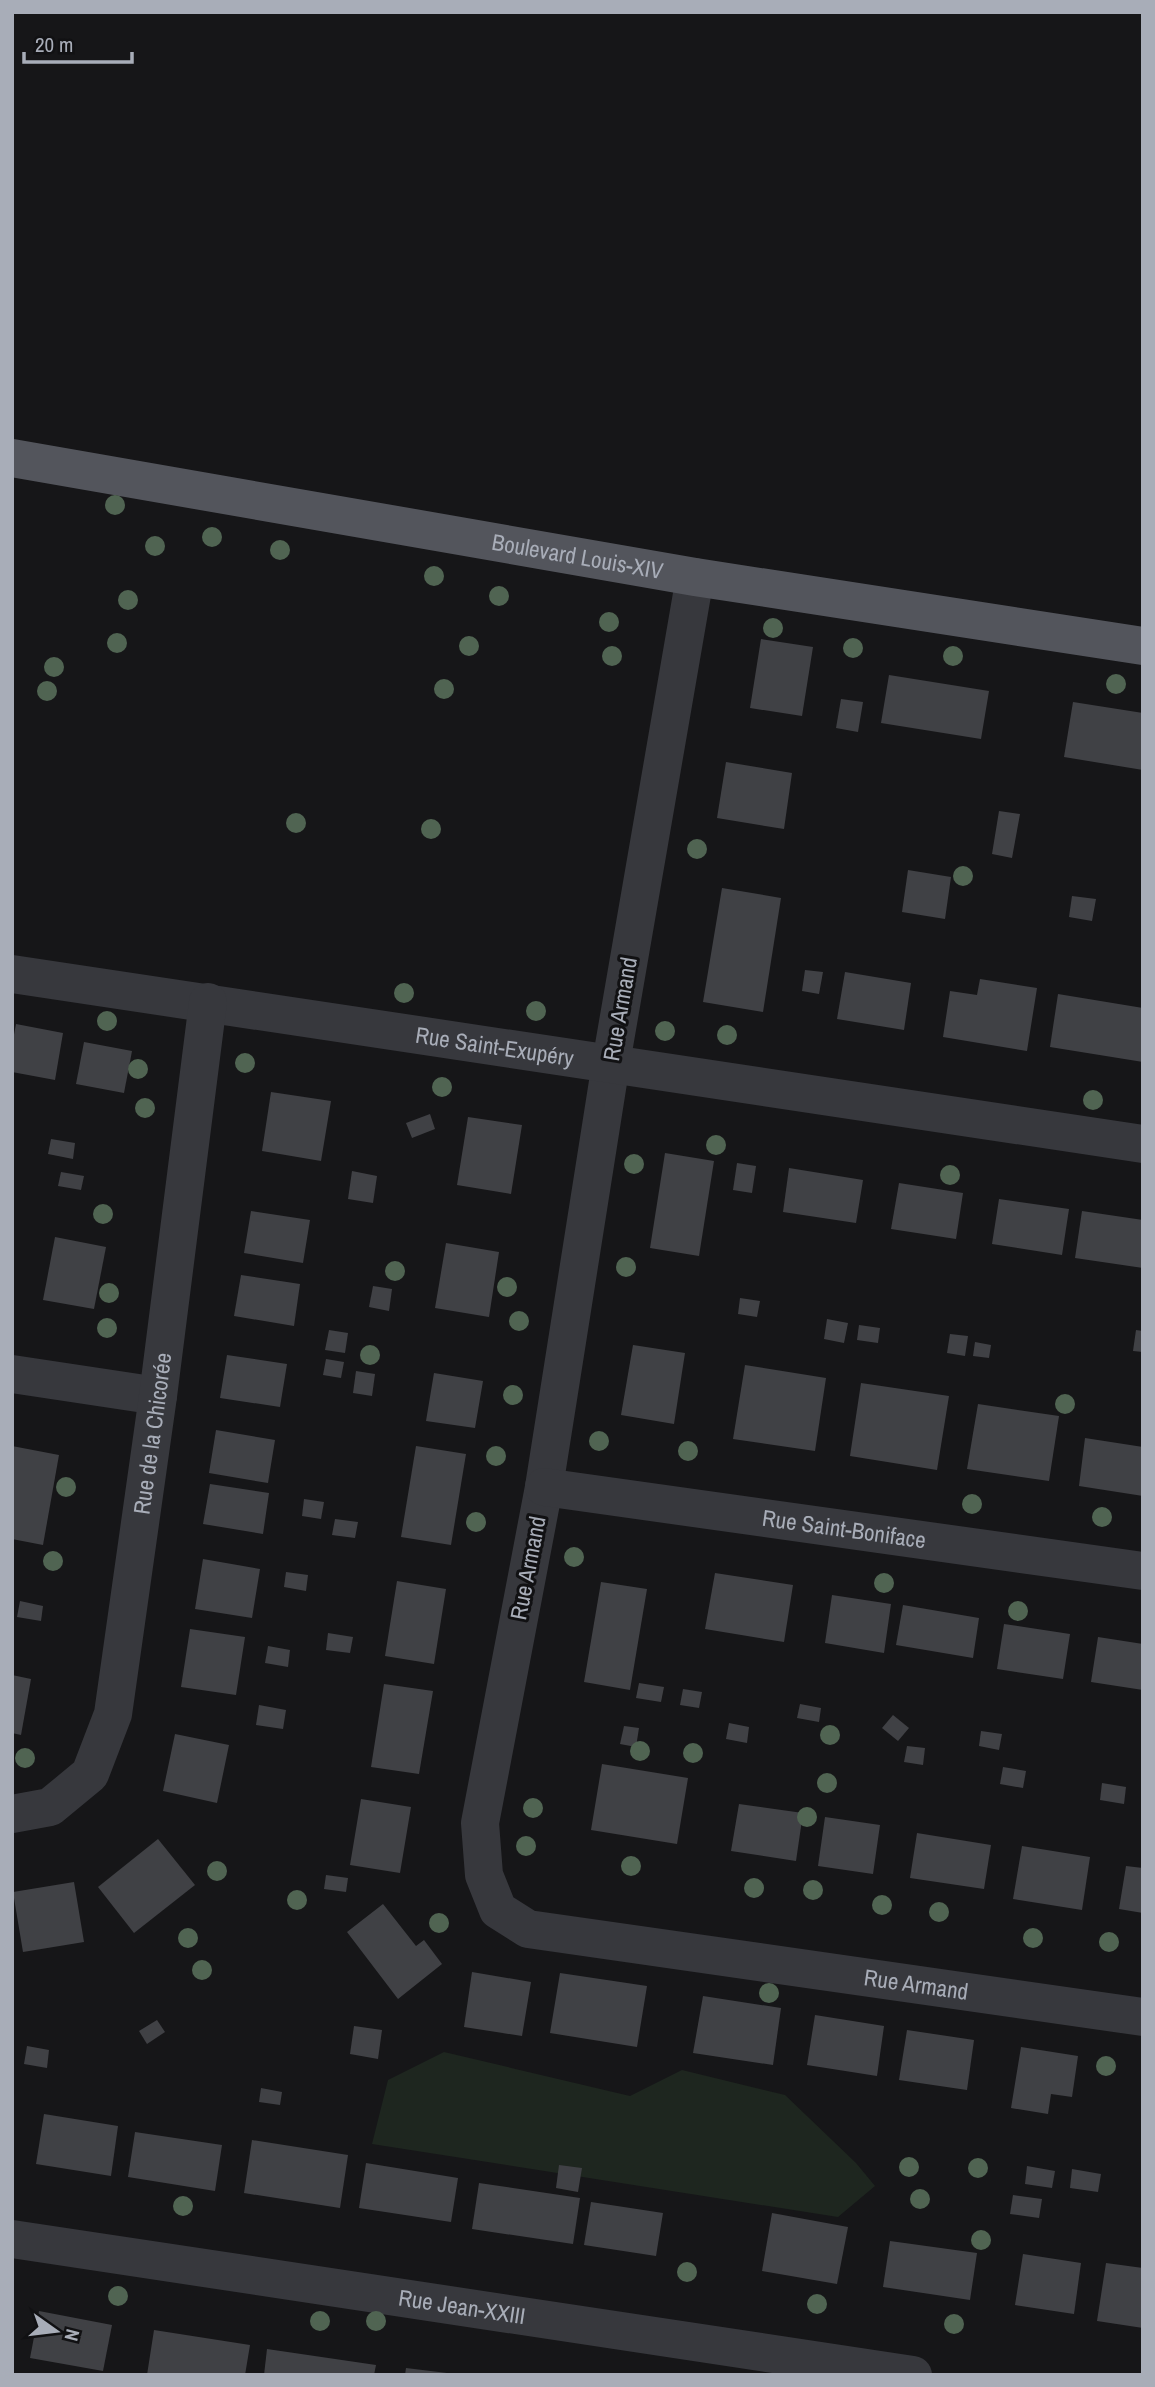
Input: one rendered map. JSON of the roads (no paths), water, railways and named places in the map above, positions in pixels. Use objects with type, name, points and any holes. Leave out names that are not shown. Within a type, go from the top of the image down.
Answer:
[{"type":"main road","name":"Boulevard Louis-XIV","points":[[12,458],[695,577],[1143,646]]},
{"type":"street","name":"Rue Armand","points":[[695,577],[611,1063],[544,1487],[480,1823],[484,1875],[498,1910],[528,1929],[1143,2017]]},
{"type":"street","name":"Rue Saint-Exupéry","points":[[12,974],[1143,1144]]},
{"type":"street","name":"Rue de la Chicorée","points":[[12,1814],[50,1807],[90,1774],[113,1714],[158,1396],[208,1002]]},
{"type":"street","points":[[12,1374],[158,1396]]},
{"type":"street","name":"Rue Saint-Boniface","points":[[544,1487],[1143,1571]]},
{"type":"street","name":"Rue Jean-XXIII","points":[[12,2239],[913,2375]]}]
